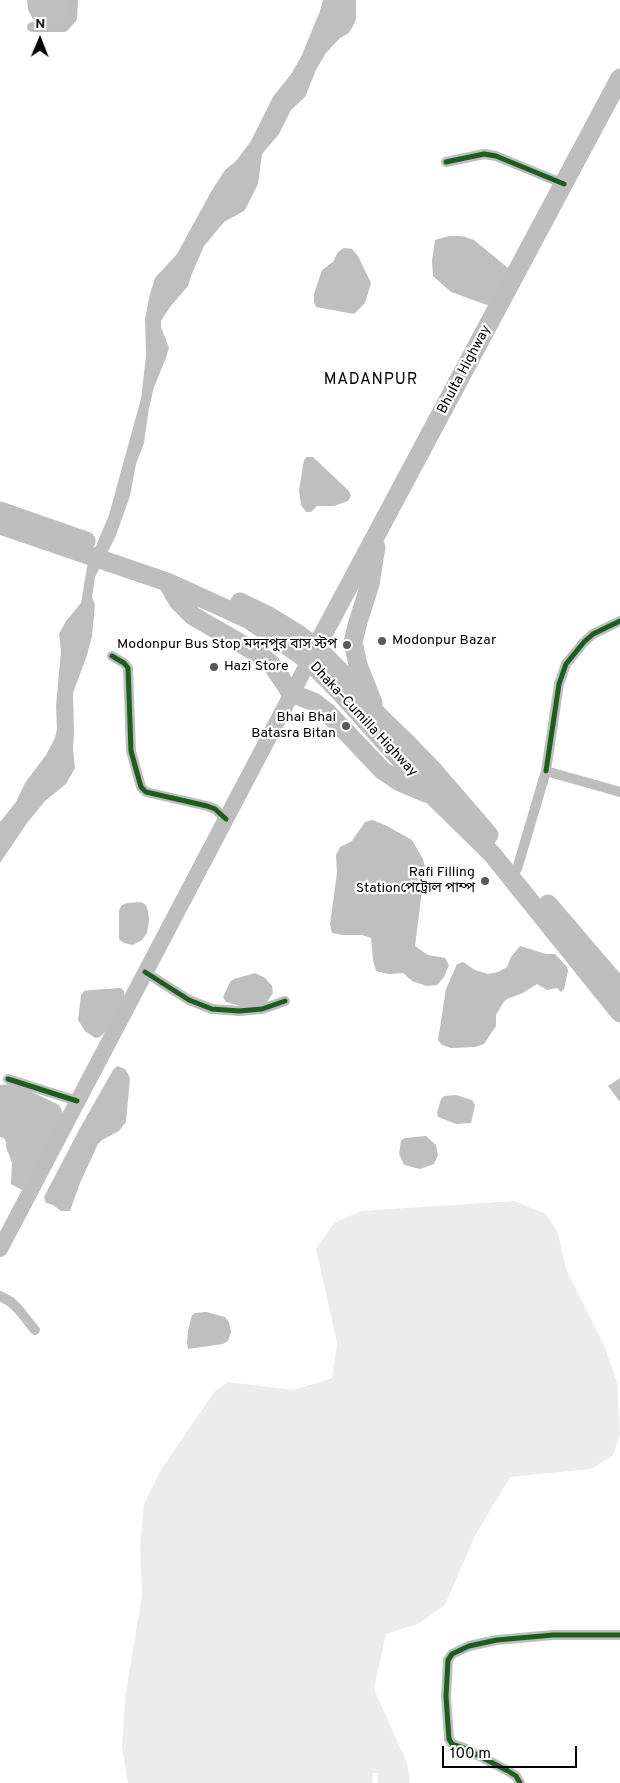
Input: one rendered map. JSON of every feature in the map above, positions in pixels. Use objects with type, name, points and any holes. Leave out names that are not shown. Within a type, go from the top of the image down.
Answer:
[{"type":"highway","name":"Bhulta Highway","points":[[313,655],[620,78]]},
{"type":"highway","name":"Dhaka–Cumilla Highway","points":[[0,511],[71,543]]},
{"type":"highway","name":"Dhaka–Cumilla Highway","points":[[0,525],[71,543],[197,582],[268,616],[297,633],[337,689],[433,796],[492,854],[564,947],[620,1013]]},
{"type":"highway","points":[[378,534],[370,584],[353,642],[358,665],[378,715]]},
{"type":"highway","name":"Dhaka–Cumilla Highway","points":[[116,558],[248,619],[341,672],[378,715],[432,770],[620,988]]},
{"type":"highway","points":[[167,582],[178,601],[193,616],[259,654],[272,665],[291,693],[314,702],[328,712],[382,770],[398,781],[433,796]]},
{"type":"main road","points":[[0,1249],[291,693],[313,655]]},
{"type":"street","points":[[32,28],[64,27],[72,18],[72,0]]},
{"type":"street","points":[[446,162],[477,155],[496,156],[564,184]]},
{"type":"street","points":[[518,869],[546,771],[559,684],[566,664],[592,634],[620,622]]},
{"type":"street","points":[[112,656],[124,663],[128,668],[131,751],[141,787],[146,792],[215,809],[226,819]]},
{"type":"street","points":[[546,771],[620,792]]},
{"type":"street","points":[[145,972],[189,1000],[212,1009],[239,1011],[262,1009],[286,1001]]},
{"type":"street","points":[[8,1079],[77,1101]]},
{"type":"street","points":[[0,1296],[11,1302],[35,1330]]},
{"type":"street","points":[[520,1783],[516,1776],[508,1771],[464,1748],[452,1744],[449,1740],[446,1696],[448,1660],[452,1654],[470,1646],[497,1640],[553,1635],[620,1635]]},
{"type":"shaded area","points":[[27,0],[69,0],[68,16],[61,23],[39,23],[34,21],[28,10]]},
{"type":"shaded area","points":[[323,0],[356,0],[356,19],[353,26],[349,33],[340,38],[326,53],[316,70],[305,97],[291,110],[279,134],[262,154],[258,184],[246,208],[224,222],[204,246],[188,286],[161,321],[161,327],[169,348],[154,387],[144,443],[136,464],[130,496],[115,538],[95,577],[92,597],[95,605],[92,636],[73,693],[75,768],[66,784],[45,801],[27,823],[0,863],[0,822],[16,802],[25,783],[46,755],[55,738],[61,651],[59,634],[66,621],[81,603],[87,567],[109,515],[141,399],[146,356],[145,319],[155,278],[177,254],[225,170],[236,161],[251,141],[273,97],[291,74],[301,57]]},
{"type":"shaded area","points":[[449,236],[462,236],[474,240],[508,268],[497,304],[487,305],[451,292],[433,276],[432,260],[435,240]]},
{"type":"shaded area","points":[[344,248],[352,249],[358,256],[371,283],[365,303],[354,314],[316,307],[314,302],[314,294],[322,270],[333,262],[338,252]]},
{"type":"shaded area","points":[[307,457],[313,457],[349,491],[351,496],[348,501],[334,506],[317,506],[311,512],[306,512],[301,505],[299,490],[304,460]]},
{"type":"shaded area","points":[[372,820],[412,840],[423,859],[425,867],[415,946],[428,955],[445,958],[449,965],[444,977],[437,985],[427,986],[412,981],[403,973],[388,974],[376,971],[371,938],[362,935],[332,933],[330,924],[337,873],[336,855],[340,847],[352,841],[365,822]]},
{"type":"shaded area","points":[[141,902],[146,905],[148,911],[147,933],[142,940],[133,945],[124,943],[119,939],[119,910],[122,905],[127,903]]},
{"type":"shaded area","points":[[520,946],[546,954],[555,954],[567,967],[568,971],[564,989],[561,992],[557,988],[547,990],[537,984],[523,993],[507,999],[496,1015],[496,1026],[484,1044],[475,1047],[451,1048],[442,1045],[438,1040],[446,989],[457,964],[463,962],[475,970],[488,974],[498,972],[507,967],[511,957]]},
{"type":"shaded area","points":[[255,973],[265,978],[272,986],[273,993],[265,1005],[240,1006],[226,1002],[223,997],[230,982]]},
{"type":"shaded area","points":[[121,988],[124,991],[124,997],[107,1030],[100,1037],[95,1038],[85,1031],[78,1020],[81,995],[84,991]]},
{"type":"shaded area","points":[[117,1066],[125,1069],[130,1078],[126,1122],[119,1131],[98,1144],[80,1183],[70,1211],[61,1211],[53,1205],[46,1203],[44,1197],[80,1128]]},
{"type":"shaded area","points":[[620,1078],[620,1102],[608,1086]]},
{"type":"shaded area","points":[[10,1084],[28,1090],[59,1105],[64,1116],[22,1190],[11,1184],[12,1163],[6,1142],[4,1138],[0,1137],[0,1085]]},
{"type":"shaded area","points":[[456,1095],[472,1100],[475,1105],[471,1123],[456,1124],[438,1117],[437,1113],[441,1099],[444,1096]]},
{"type":"shaded area","points":[[426,1136],[436,1145],[438,1155],[434,1164],[420,1169],[404,1165],[399,1154],[401,1140]]},
{"type":"shaded area","points":[[514,1201],[546,1214],[558,1233],[566,1269],[604,1345],[617,1382],[620,1434],[613,1455],[591,1469],[510,1477],[475,1536],[445,1605],[418,1624],[386,1634],[374,1689],[407,1763],[410,1783],[378,1783],[378,1773],[373,1773],[372,1783],[128,1783],[122,1747],[125,1698],[142,1595],[140,1545],[144,1504],[162,1468],[215,1391],[228,1382],[294,1390],[332,1378],[337,1343],[316,1249],[334,1223],[361,1211]]},
{"type":"shaded area","points":[[206,1312],[225,1317],[229,1322],[231,1332],[228,1341],[223,1344],[188,1349],[188,1331],[192,1315]]},
{"type":"cycle path","points":[[446,162],[484,154],[496,156],[564,184]]},
{"type":"cycle path","points":[[546,771],[559,684],[566,664],[593,634],[620,621]]},
{"type":"cycle path","points":[[112,656],[124,663],[128,668],[131,751],[141,787],[146,792],[215,809],[226,819]]},
{"type":"cycle path","points":[[145,972],[189,1000],[212,1009],[239,1011],[262,1009],[285,1001]]},
{"type":"cycle path","points":[[8,1079],[77,1101]]},
{"type":"cycle path","points":[[520,1783],[516,1776],[508,1771],[464,1748],[452,1744],[449,1739],[446,1696],[448,1660],[452,1654],[469,1646],[497,1640],[553,1635],[620,1635]]},
{"type":"place","name":"Modonpur Bazar","points":[[382,641]]},
{"type":"place","name":"Modonpur Bus Stop মদনপুর বাস স্টপ","points":[[347,645]]},
{"type":"place","name":"Hazi Store","points":[[214,667]]},
{"type":"place","name":"Bhai Bhai Batasra Bitan","points":[[346,726]]},
{"type":"place","name":"Rafi Filling Stationপেট্রোল পাম্প","points":[[485,881]]},
{"type":"district","name":"MADANPUR","points":[[371,381]]}]
